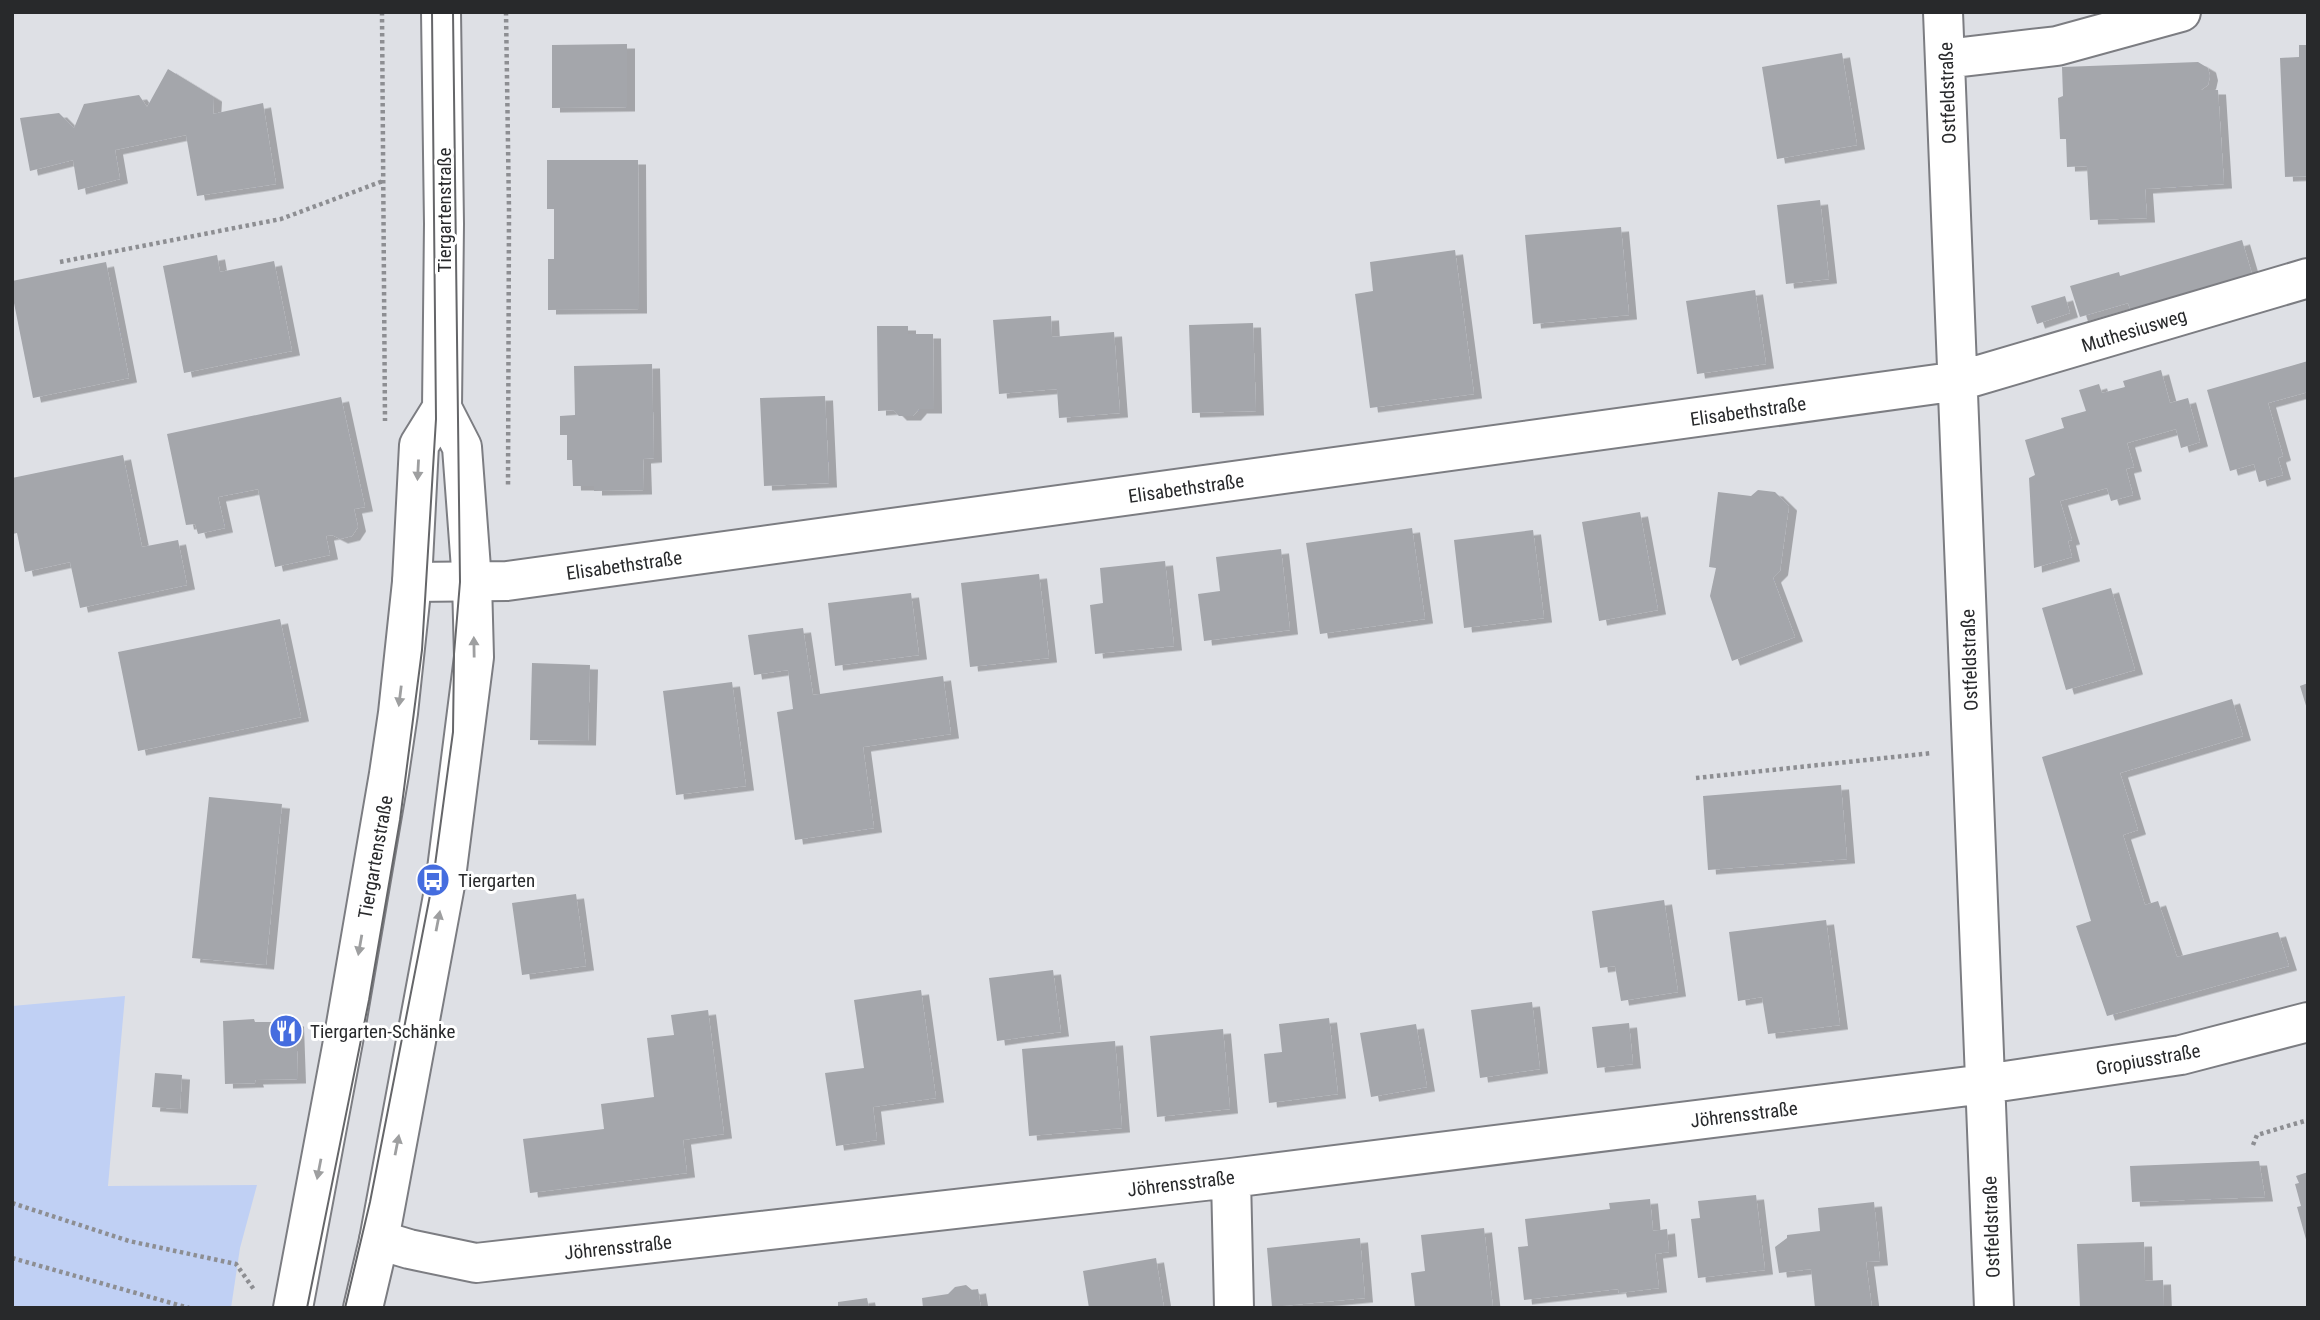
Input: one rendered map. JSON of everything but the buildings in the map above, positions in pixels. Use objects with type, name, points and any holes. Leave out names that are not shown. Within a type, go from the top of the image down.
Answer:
[{"type":"street","name":"Tiergartenstraße","points":[[363,1308],[379,1240],[445,885],[474,657],[472,582],[462,447],[442,408],[442,12]]},
{"type":"street","name":"Ostfeldstraße","points":[[1943,12],[1994,1308]]},
{"type":"street","points":[[1945,60],[2057,46],[2180,12]]},
{"type":"street","name":"Muthesiusweg","points":[[1959,382],[2308,278]]},
{"type":"street","name":"Elisabethstraße","points":[[412,582],[507,581],[1959,382]]},
{"type":"street","name":"Tiergartenstraße","points":[[276,1302],[381,828],[398,713],[412,582],[419,445],[442,408]]},
{"type":"street","name":"Gropiusstraße","points":[[1985,1084],[2181,1055],[2308,1022]]},
{"type":"street","name":"Jöhrensstraße","points":[[379,1240],[475,1263],[1231,1178],[1985,1084]]},
{"type":"street","points":[[1231,1178],[1234,1308]]},
{"type":"path","points":[[382,12],[386,425]]},
{"type":"path","points":[[506,12],[509,210],[508,496]]},
{"type":"path","points":[[60,262],[281,219],[383,181]]},
{"type":"path","points":[[1696,778],[1973,748]]},
{"type":"path","points":[[2253,1145],[2258,1135],[2308,1120]]},
{"type":"path","points":[[12,1203],[129,1241],[236,1264],[276,1302]]},
{"type":"path","points":[[12,1258],[189,1308]]},
{"type":"shaded area","points":[[125,996],[108,1186],[257,1185],[240,1248],[231,1308],[12,1308],[12,1006]]},
{"type":"tram line","points":[[307,1308],[369,1000],[400,820],[422,650],[436,419],[432,12]]},
{"type":"tram line","points":[[345,1308],[370,1202],[433,880],[453,732],[454,654],[460,582],[453,12]]},
{"type":"place","name":"Tiergarten","points":[[433,880]]},
{"type":"place","name":"Tiergarten-Schänke","points":[[286,1031]]}]
